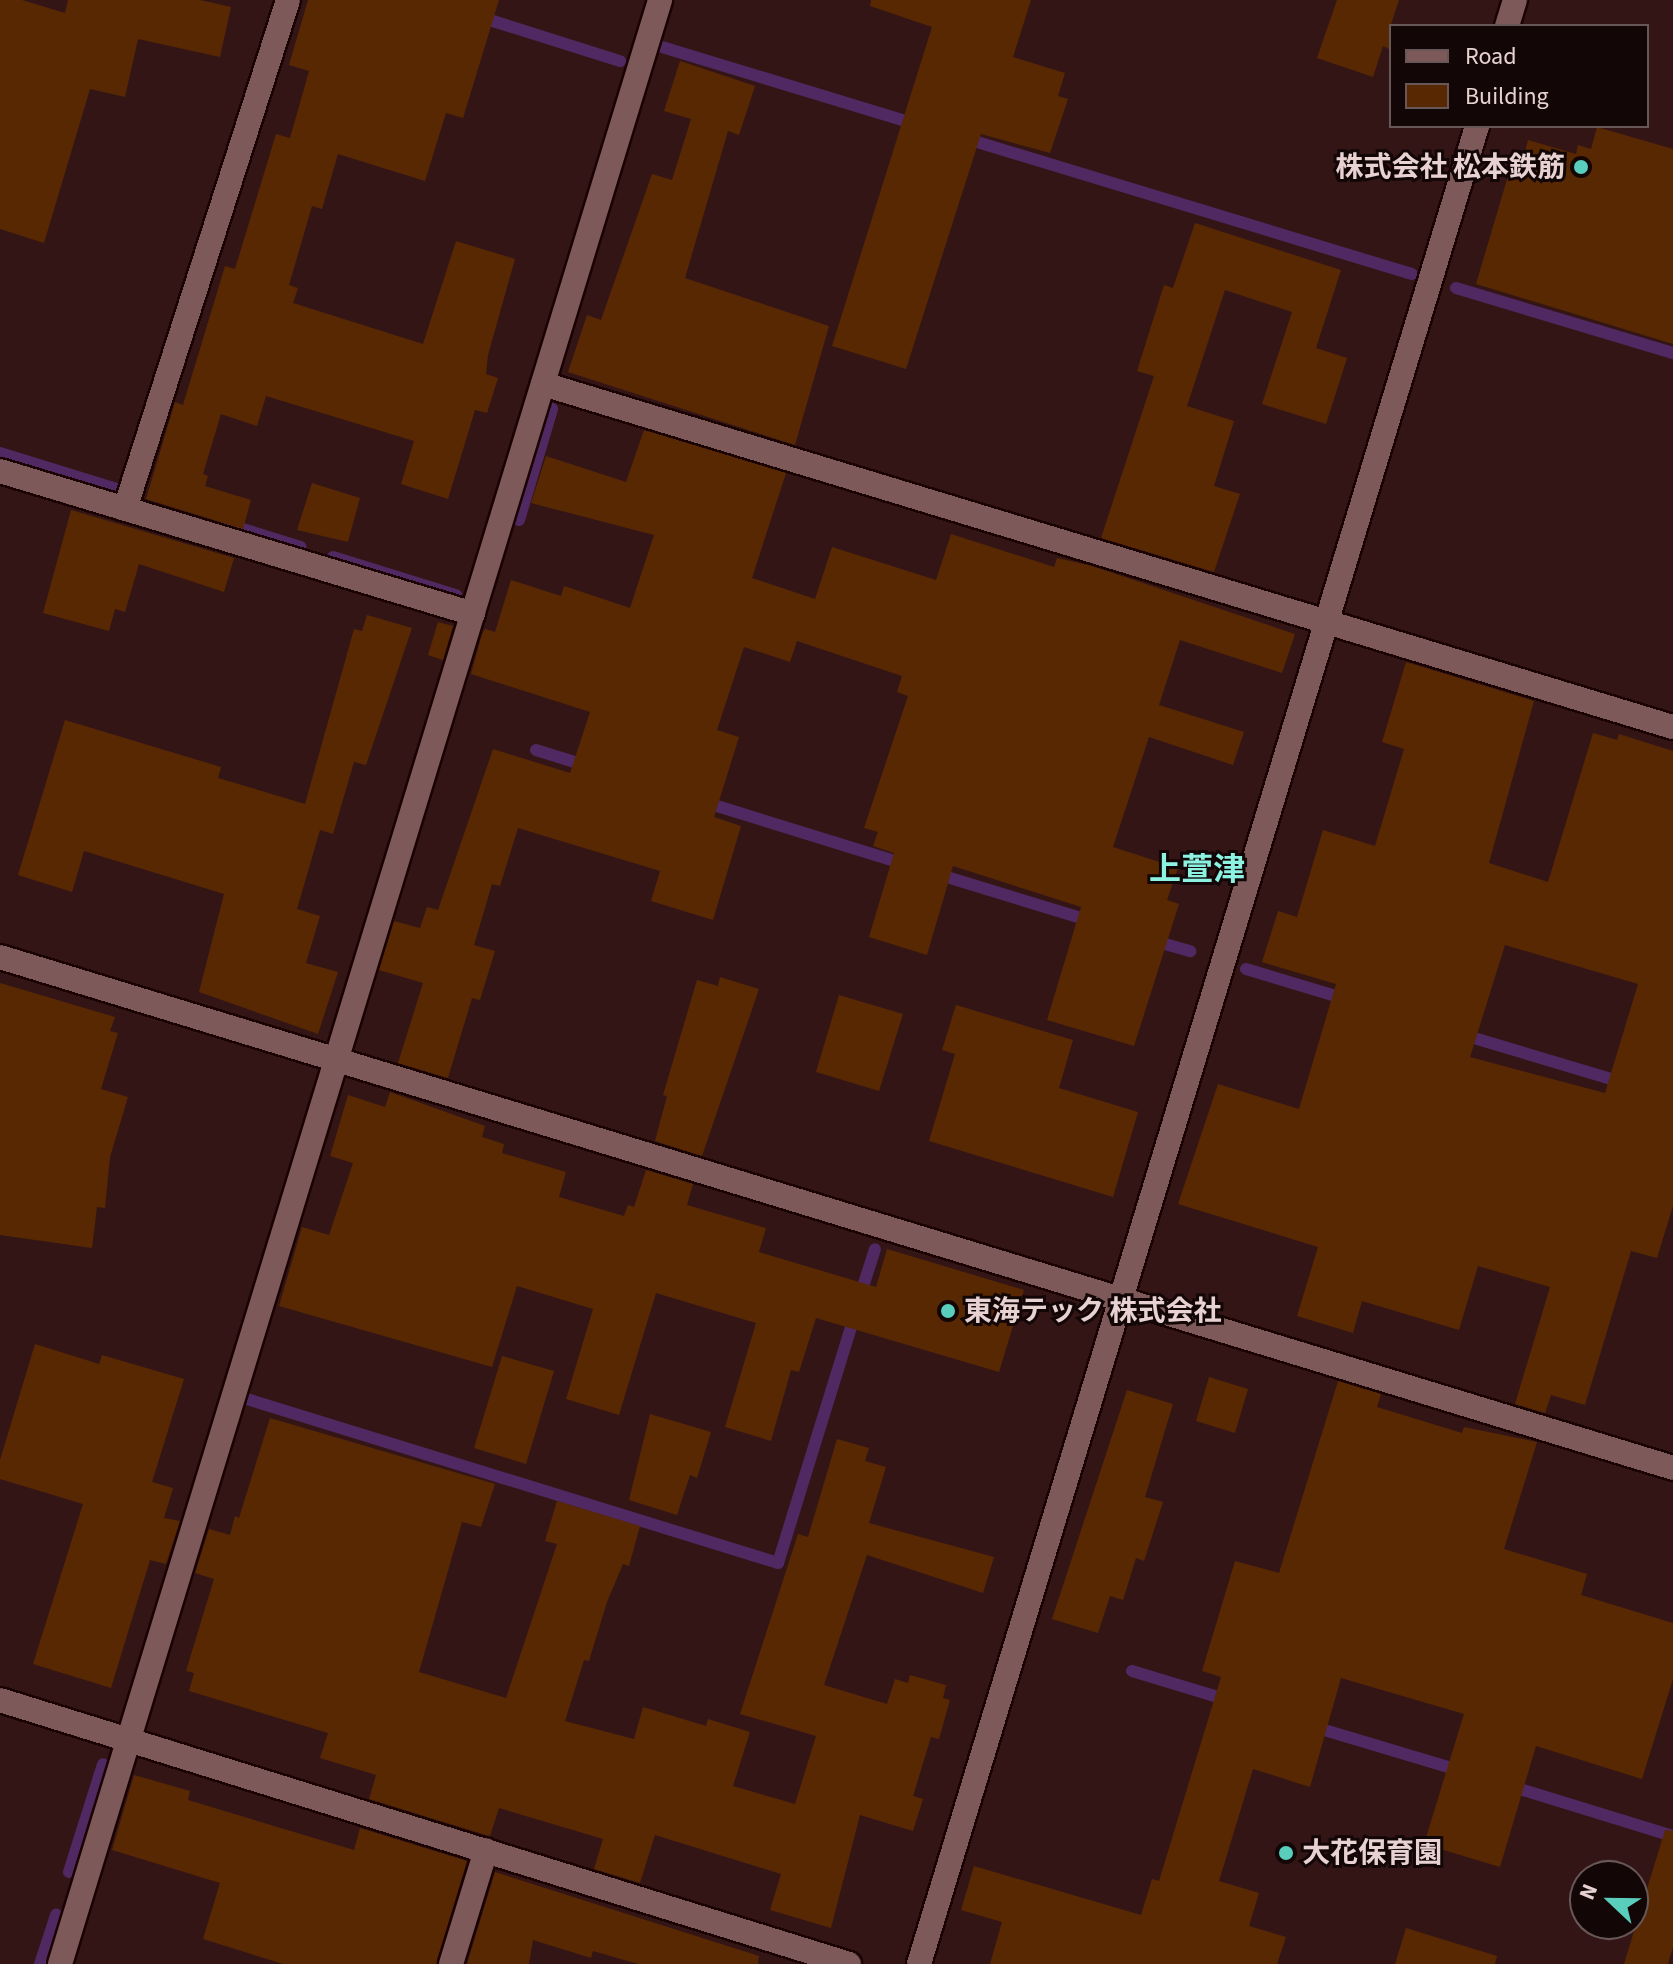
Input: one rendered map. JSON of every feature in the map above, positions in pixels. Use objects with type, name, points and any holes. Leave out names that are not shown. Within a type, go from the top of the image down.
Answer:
[{"type":"street","points":[[125,509],[288,0]]},
{"type":"street","points":[[60,1964],[660,0]]},
{"type":"street","points":[[1508,24],[1515,0]]},
{"type":"street","points":[[919,1964],[1476,128]]},
{"type":"street","points":[[543,384],[1673,727]]},
{"type":"street","points":[[0,471],[473,614]]},
{"type":"street","points":[[0,957],[1673,1468]]},
{"type":"street","points":[[0,1700],[849,1964]]},
{"type":"street","points":[[451,1964],[486,1850]]},
{"type":"building","points":[[0,0],[22,0],[65,13],[68,0],[200,0],[231,7],[220,57],[138,39],[125,97],[90,89],[44,243],[0,229]]},
{"type":"building","points":[[308,0],[499,0],[463,118],[446,113],[425,181],[338,154],[322,209],[312,206],[289,285],[298,288],[293,303],[423,344],[456,241],[515,259],[488,355],[486,374],[498,378],[487,413],[475,410],[448,499],[401,484],[414,441],[266,396],[257,426],[221,414],[203,474],[208,476],[205,486],[251,500],[243,529],[146,499],[175,402],[183,405],[225,266],[235,269],[276,134],[290,138],[309,71],[289,65]]},
{"type":"building","points":[[871,0],[1031,0],[1013,57],[1065,73],[1058,96],[1068,99],[1050,153],[981,134],[906,369],[832,346],[932,27],[870,6]]},
{"type":"building","points":[[1337,0],[1399,0],[1389,24],[1389,49],[1383,46],[1373,77],[1317,58]]},
{"type":"building","points":[[680,61],[755,86],[739,135],[728,131],[685,278],[829,326],[795,445],[568,372],[587,315],[601,320],[652,174],[672,180],[691,119],[664,111]]},
{"type":"building","points":[[1597,128],[1600,128],[1673,149],[1673,344],[1476,284],[1516,149],[1525,152],[1528,140],[1576,154],[1578,145],[1591,149]]},
{"type":"building","points":[[1195,223],[1341,270],[1316,348],[1347,358],[1326,424],[1262,404],[1292,312],[1225,290],[1187,406],[1234,421],[1214,486],[1240,494],[1214,572],[1101,538],[1154,376],[1137,371],[1164,285],[1173,288]]},
{"type":"building","points":[[644,430],[786,473],[752,578],[815,599],[832,547],[936,580],[951,534],[1054,567],[1057,558],[1092,566],[1295,634],[1282,673],[1180,640],[1159,705],[1244,732],[1233,765],[1149,737],[1113,847],[1178,868],[1167,900],[1179,904],[1134,1046],[1047,1020],[1081,907],[953,866],[927,955],[869,937],[894,853],[873,846],[878,832],[864,828],[908,696],[897,692],[902,676],[797,641],[790,662],[744,647],[717,730],[739,737],[714,817],[741,826],[713,920],[651,901],[660,871],[518,828],[500,886],[492,884],[474,945],[495,951],[480,1000],[472,998],[448,1078],[398,1063],[423,983],[379,970],[394,921],[420,928],[427,907],[438,910],[493,749],[570,773],[590,712],[471,674],[482,634],[485,629],[495,632],[511,580],[561,596],[564,586],[630,608],[654,535],[531,503],[546,456],[626,482]]},
{"type":"building","points":[[312,483],[360,498],[348,542],[297,530]]},
{"type":"building","points":[[71,510],[234,558],[224,592],[139,564],[125,612],[115,609],[109,631],[43,613]]},
{"type":"building","points":[[367,615],[412,628],[366,765],[354,762],[333,834],[320,830],[297,909],[320,916],[306,963],[338,972],[318,1034],[199,992],[224,894],[84,851],[72,892],[18,875],[65,720],[221,767],[218,778],[305,804],[354,629],[362,631]]},
{"type":"building","points":[[438,622],[453,626],[443,660],[428,655]]},
{"type":"building","points":[[1406,662],[1534,701],[1489,863],[1548,882],[1593,733],[1617,740],[1619,734],[1673,751],[1673,1206],[1657,1258],[1631,1251],[1585,1405],[1551,1395],[1545,1413],[1515,1404],[1550,1287],[1478,1266],[1459,1330],[1362,1301],[1353,1333],[1297,1316],[1318,1247],[1178,1204],[1218,1084],[1299,1109],[1336,984],[1262,962],[1278,911],[1297,917],[1323,830],[1375,846],[1404,749],[1382,742]],"holes":[[[1505,945],[1638,984],[1605,1093],[1470,1057]]]},
{"type":"building","points":[[720,977],[759,989],[702,1156],[655,1141],[667,1096],[663,1095],[697,980],[718,986]]},
{"type":"building","points":[[0,983],[115,1017],[110,1031],[118,1033],[101,1089],[128,1097],[110,1157],[105,1208],[97,1207],[92,1248],[0,1235]]},
{"type":"building","points":[[839,995],[903,1014],[879,1091],[816,1072]]},
{"type":"building","points":[[956,1005],[1073,1040],[1059,1088],[1138,1112],[1113,1197],[929,1141],[955,1054],[942,1050]]},
{"type":"building","points":[[390,1092],[485,1126],[482,1137],[504,1144],[502,1153],[566,1172],[559,1197],[624,1216],[628,1205],[634,1207],[646,1170],[693,1184],[687,1205],[766,1228],[759,1252],[876,1287],[887,1249],[1024,1290],[999,1372],[816,1318],[799,1372],[791,1370],[771,1441],[725,1427],[756,1323],[656,1293],[619,1415],[566,1399],[593,1309],[517,1286],[492,1367],[279,1306],[302,1227],[329,1235],[353,1163],[330,1156],[348,1095],[385,1107]]},
{"type":"building","points":[[35,1344],[99,1364],[102,1355],[184,1379],[152,1482],[173,1488],[164,1518],[180,1521],[166,1564],[150,1560],[111,1688],[33,1664],[83,1504],[0,1479],[0,1460]]},
{"type":"building","points":[[502,1356],[554,1371],[526,1464],[474,1448]]},
{"type":"building","points":[[1209,1377],[1248,1389],[1235,1433],[1196,1421]]},
{"type":"building","points":[[1338,1381],[1381,1394],[1377,1407],[1462,1433],[1464,1427],[1537,1442],[1504,1549],[1587,1574],[1581,1595],[1673,1623],[1673,1679],[1642,1779],[1536,1746],[1500,1867],[1424,1844],[1464,1714],[1341,1678],[1310,1787],[1253,1769],[1219,1881],[1259,1893],[1249,1926],[1286,1937],[1277,1964],[990,1964],[1002,1922],[961,1910],[974,1866],[1141,1915],[1152,1879],[1159,1881],[1221,1677],[1202,1671],[1235,1561],[1279,1573]]},
{"type":"building","points":[[1127,1390],[1173,1404],[1145,1497],[1163,1502],[1144,1561],[1136,1558],[1123,1600],[1110,1596],[1098,1633],[1052,1619]]},
{"type":"building","points":[[650,1414],[711,1432],[697,1478],[690,1475],[677,1515],[629,1500]]},
{"type":"building","points":[[270,1418],[495,1484],[481,1527],[462,1522],[419,1672],[506,1698],[557,1544],[545,1541],[557,1501],[640,1526],[629,1566],[623,1564],[607,1602],[589,1661],[584,1660],[565,1721],[634,1739],[643,1707],[706,1726],[708,1719],[750,1732],[733,1786],[795,1804],[816,1736],[740,1714],[798,1534],[808,1537],[837,1439],[869,1448],[865,1461],[886,1467],[869,1523],[994,1557],[983,1593],[867,1555],[824,1685],[887,1704],[895,1679],[908,1683],[910,1675],[946,1685],[943,1698],[950,1700],[939,1739],[931,1737],[913,1796],[923,1799],[913,1831],[860,1815],[831,1928],[770,1910],[781,1874],[655,1835],[640,1883],[594,1869],[603,1839],[499,1808],[490,1836],[369,1799],[376,1775],[320,1758],[328,1733],[189,1691],[194,1673],[186,1671],[214,1579],[195,1573],[209,1529],[230,1535],[235,1516],[239,1518]]},
{"type":"building","points":[[134,1775],[190,1791],[188,1800],[354,1850],[360,1828],[467,1861],[436,1964],[283,1964],[203,1939],[220,1883],[112,1850]]},
{"type":"building","points":[[1665,1830],[1673,1831],[1673,1947],[1668,1964],[1624,1964],[1631,1940],[1649,1940],[1649,1882]]},
{"type":"building","points":[[495,1872],[759,1956],[758,1964],[638,1964],[593,1951],[591,1958],[533,1940],[529,1964],[467,1964]]},
{"type":"building","points":[[1406,1928],[1497,1956],[1495,1964],[1395,1964]]},
{"type":"waterway","points":[[477,16],[620,61]]},
{"type":"waterway","points":[[662,47],[915,124]]},
{"type":"waterway","points":[[964,138],[1412,274]]},
{"type":"waterway","points":[[1456,288],[1673,353]]},
{"type":"waterway","points":[[519,520],[552,409]]},
{"type":"waterway","points":[[0,453],[117,489]]},
{"type":"waterway","points":[[227,524],[301,547]]},
{"type":"waterway","points":[[333,557],[456,595]]},
{"type":"waterway","points":[[536,750],[587,766]]},
{"type":"waterway","points":[[704,802],[908,865]]},
{"type":"waterway","points":[[937,874],[1091,921]]},
{"type":"waterway","points":[[1151,940],[1190,951]]},
{"type":"waterway","points":[[1246,969],[1346,999]]},
{"type":"waterway","points":[[1464,1035],[1622,1082]]},
{"type":"waterway","points":[[860,1296],[875,1249]]},
{"type":"waterway","points":[[247,1399],[778,1563],[855,1314]]},
{"type":"waterway","points":[[1132,1671],[1228,1700]]},
{"type":"waterway","points":[[1311,1726],[1462,1771]]},
{"type":"waterway","points":[[69,1872],[103,1764]]},
{"type":"waterway","points":[[1510,1786],[1673,1836]]},
{"type":"waterway","points":[[40,1964],[56,1915]]},
{"type":"place","name":"株式会社 松本鉄筋","points":[[1581,167]]},
{"type":"place","name":"東海テック 株式会社","points":[[948,1311]]},
{"type":"place","name":"大花保育園","points":[[1286,1853]]},
{"type":"district","name":"上萱津","points":[[1197,870]]}]
